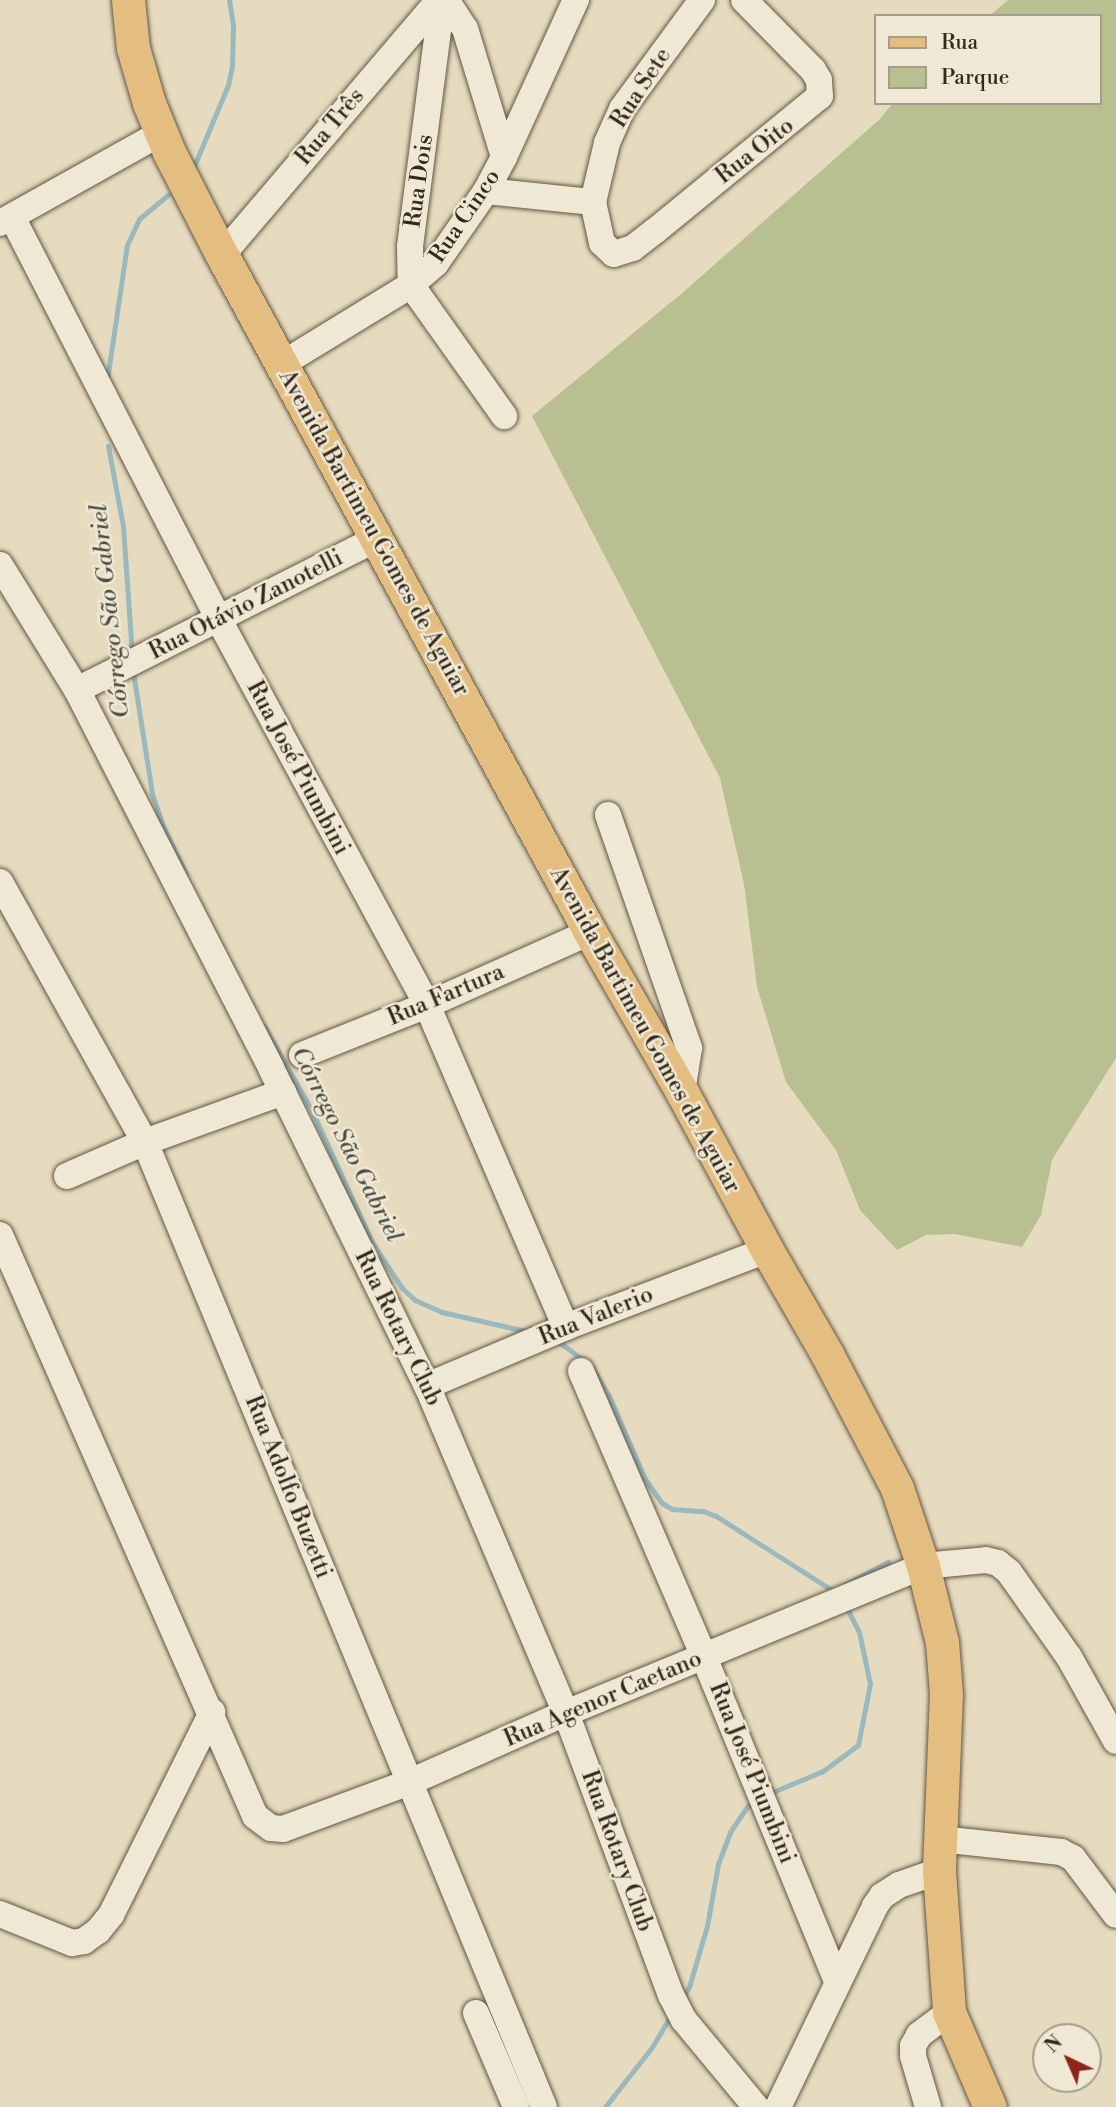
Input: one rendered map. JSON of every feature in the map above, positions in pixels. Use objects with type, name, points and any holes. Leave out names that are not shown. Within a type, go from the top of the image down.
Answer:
[{"type":"main road","name":"Avenida Bartimeu Gomes de Aguiar","points":[[128,0],[134,48],[149,103],[170,153],[222,255],[590,932],[827,1354],[897,1488],[923,1566],[942,1642],[946,1694],[940,1855],[949,2012],[990,2107]]},
{"type":"street","name":"Rua Cinco","points":[[282,364],[411,285],[436,263],[486,191],[504,157],[465,29],[442,0]]},
{"type":"street","name":"Rua Três","points":[[222,255],[442,0]]},
{"type":"street","name":"Rua Dois","points":[[411,285],[410,246],[442,0]]},
{"type":"street","points":[[504,157],[576,0]]},
{"type":"street","name":"Rua Sete","points":[[596,213],[607,143],[622,109],[702,0]]},
{"type":"street","name":"Rua Oito","points":[[596,213],[607,250],[614,254],[633,248],[816,102],[820,87],[813,70],[744,0]]},
{"type":"street","points":[[6,220],[170,153]]},
{"type":"street","points":[[486,191],[596,213]]},
{"type":"street","name":"Rua José Piumbini","points":[[6,220],[427,1005],[555,1332]]},
{"type":"street","points":[[411,285],[504,416]]},
{"type":"street","name":"Rua Otávio Zanotelli","points":[[77,690],[378,538]]},
{"type":"street","name":"Rua Rotary Club","points":[[0,565],[77,690],[283,1092],[427,1386],[566,1713],[676,2005],[756,2107]]},
{"type":"street","points":[[608,815],[689,1048],[682,1092]]},
{"type":"street","name":"Rua Adolfo Buzetti","points":[[0,882],[145,1142],[544,2107]]},
{"type":"street","name":"Rua Fartura","points":[[302,1055],[427,1005],[590,932]]},
{"type":"street","points":[[67,1176],[145,1142],[283,1092]]},
{"type":"street","points":[[0,1235],[212,1713],[111,1915],[98,1931],[84,1941],[72,1943],[0,1914]]},
{"type":"street","name":"Rua Valerio","points":[[427,1386],[555,1332],[767,1250]]},
{"type":"street","name":"Rua José Piumbini","points":[[581,1371],[704,1657],[838,1983]]},
{"type":"street","name":"Rua Agenor Caetano","points":[[212,1713],[255,1816],[263,1825],[283,1829],[410,1782],[566,1713],[923,1566],[986,1560],[998,1563],[1009,1572],[1069,1657],[1116,1741]]},
{"type":"street","points":[[778,2107],[874,1906],[883,1896],[940,1855],[1061,1852],[1073,1858],[1116,1915]]},
{"type":"street","points":[[928,2107],[913,2056],[913,2046],[919,2035],[949,2012]]},
{"type":"street","points":[[476,2013],[516,2107]]},
{"type":"green space","points":[[1008,0],[1116,0],[1116,1058],[1052,1160],[1041,1215],[1022,1247],[955,1234],[926,1235],[897,1250],[860,1210],[836,1150],[786,1082],[757,987],[744,884],[720,778],[532,416],[681,294],[879,120],[891,105],[1102,105],[1102,14],[991,14]]},
{"type":"waterway","name":"Córrego São Gabriel","points":[[192,171],[228,85],[232,66],[233,25],[229,0]]},
{"type":"waterway","name":"Córrego São Gabriel","points":[[107,380],[127,245],[139,219],[168,195]]},
{"type":"waterway","name":"Córrego São Gabriel","points":[[108,446],[123,526],[132,655]]},
{"type":"waterway","name":"Córrego São Gabriel","points":[[133,672],[152,794],[163,826],[186,874]]},
{"type":"waterway","name":"Córrego São Gabriel","points":[[264,1026],[312,1111],[373,1244],[402,1288],[415,1300],[442,1312],[530,1332]]},
{"type":"waterway","name":"Córrego São Gabriel","points":[[556,1340],[585,1361]]},
{"type":"waterway","name":"Córrego São Gabriel","points":[[592,1367],[609,1396],[645,1479],[662,1503],[672,1509],[703,1511],[716,1516],[835,1592]]},
{"type":"waterway","points":[[844,1585],[888,1562]]},
{"type":"waterway","name":"Córrego São Gabriel","points":[[768,1794],[823,1771],[858,1745],[870,1684],[859,1632],[845,1605]]},
{"type":"waterway","name":"Córrego São Gabriel","points":[[683,1997],[689,1987],[707,1926],[718,1864],[730,1832],[747,1807],[756,1800]]},
{"type":"waterway","name":"Córrego São Gabriel","points":[[605,2107],[652,2047],[672,2014]]}]
